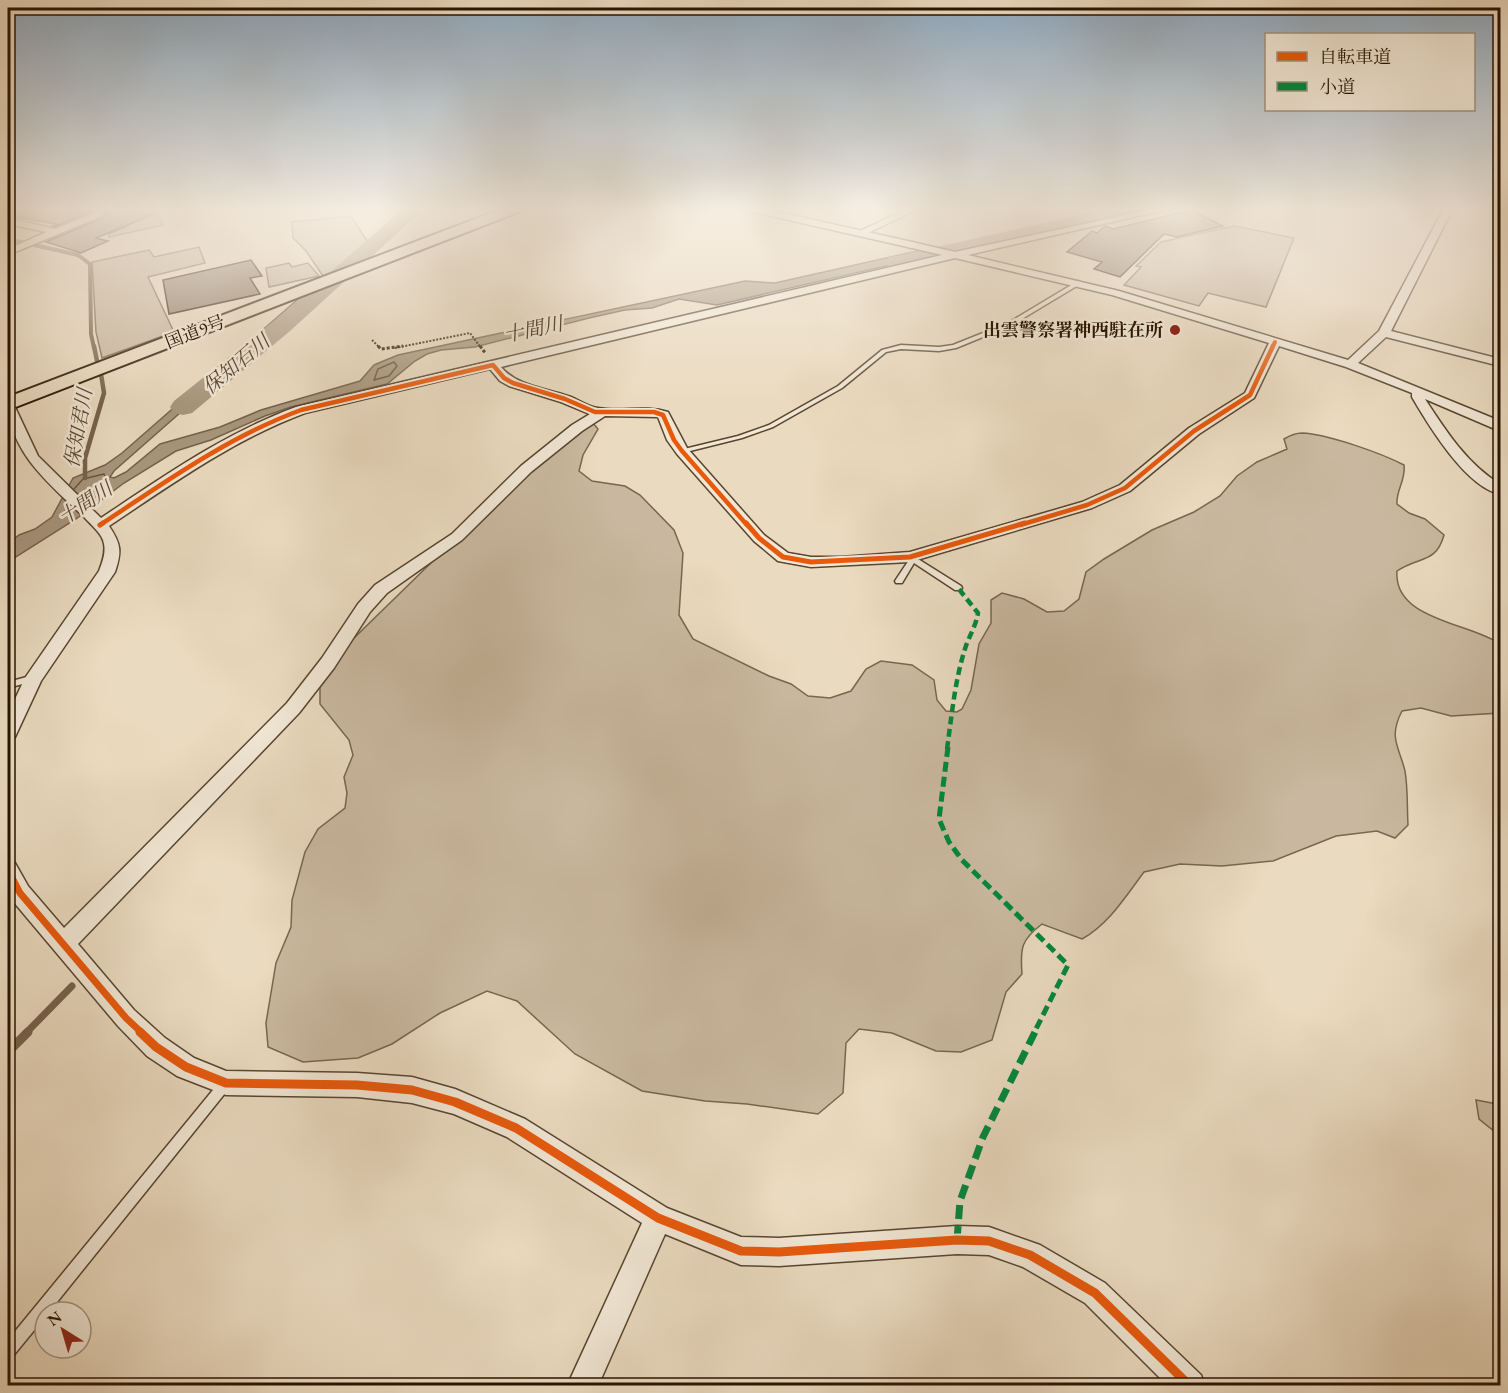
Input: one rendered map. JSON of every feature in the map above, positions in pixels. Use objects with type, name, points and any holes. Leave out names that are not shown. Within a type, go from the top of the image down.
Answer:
[{"type":"highway","name":"国道9号","points":[[8,404],[348,273]]},
{"type":"street","points":[[99,523],[236,438],[268,422],[301,410],[489,360],[870,273]]},
{"type":"street","points":[[1035,273],[1078,283],[1350,364],[1500,426]]},
{"type":"street","points":[[1350,364],[1384,333],[1415,273]]},
{"type":"street","points":[[1384,333],[1500,363]]},
{"type":"street","points":[[489,360],[504,378],[600,413],[660,414],[664,417],[674,440],[682,451],[759,538],[783,557],[811,562],[841,562],[911,559],[1087,505],[1125,489],[1194,431],[1250,395],[1275,342]]},
{"type":"street","points":[[1418,392],[1418,397],[1440,433],[1462,460],[1478,476],[1500,490]]},
{"type":"street","points":[[8,404],[32,458],[99,523],[112,542],[111,561],[106,572],[34,678],[8,732]]},
{"type":"street","points":[[63,944],[231,774],[292,708],[328,663],[364,608],[381,589],[457,537],[526,469],[577,428],[600,413]]},
{"type":"street","points":[[8,870],[20,893],[126,1018],[156,1047],[186,1067],[226,1083],[357,1085],[412,1090],[455,1102],[516,1128],[658,1218],[741,1251],[779,1252],[957,1239],[989,1241],[1030,1255],[1095,1293],[1190,1386]]},
{"type":"street","points":[[582,1386],[658,1218]]},
{"type":"lane","points":[[682,451],[740,437],[771,426],[840,387],[884,351],[901,347],[939,349],[954,347],[1010,324],[1078,283]]},
{"type":"lane","points":[[899,580],[911,559],[958,588]]},
{"type":"lane","points":[[8,686],[34,678]]},
{"type":"lane","points":[[8,1351],[226,1083]]},
{"type":"path","points":[[372,340],[381,349],[389,349],[470,333],[474,335],[489,360]]},
{"type":"shaded area","points":[[93,273],[164,273],[148,277],[174,332],[102,358],[96,332]]},
{"type":"shaded area","points":[[267,273],[316,273],[319,276],[269,287]]},
{"type":"shaded area","points":[[1135,273],[1280,273],[1266,307],[1208,293],[1199,306],[1124,285]]},
{"type":"shaded area","points":[[593,423],[598,429],[583,455],[579,471],[592,481],[625,486],[640,495],[674,530],[683,553],[679,615],[693,639],[769,676],[791,684],[808,696],[830,698],[851,691],[866,669],[881,661],[912,665],[934,680],[937,700],[946,711],[957,712],[962,709],[971,690],[979,644],[991,623],[991,600],[1002,593],[1024,599],[1047,612],[1064,611],[1079,599],[1086,572],[1152,530],[1194,512],[1220,496],[1237,476],[1257,462],[1287,449],[1284,439],[1302,433],[1354,445],[1404,465],[1397,504],[1409,513],[1425,519],[1444,535],[1441,544],[1431,555],[1397,571],[1399,587],[1407,600],[1420,610],[1500,644],[1500,713],[1451,716],[1421,708],[1402,711],[1395,735],[1405,771],[1408,825],[1395,838],[1377,831],[1336,836],[1273,861],[1222,866],[1180,864],[1144,872],[1109,918],[1082,939],[1042,924],[1030,935],[1023,945],[1022,974],[1006,992],[992,1040],[961,1052],[936,1051],[892,1033],[859,1029],[846,1043],[843,1093],[818,1114],[642,1091],[575,1054],[517,1001],[487,991],[440,1013],[392,1044],[358,1058],[303,1062],[268,1047],[266,1023],[276,963],[291,927],[292,900],[305,852],[318,829],[345,808],[347,793],[344,777],[353,755],[349,740],[320,704],[320,687],[351,641],[435,559],[472,528],[531,468]]},
{"type":"shaded area","points":[[1476,1100],[1500,1107],[1500,1136],[1479,1119]]},
{"type":"water","name":"十間川","points":[[819,273],[855,273],[717,305],[679,299],[652,308],[625,310],[475,347],[441,350],[427,354],[387,384],[291,407],[211,440],[176,451],[124,483],[76,519],[8,562],[8,544],[19,535],[35,529],[52,517],[73,478],[105,465],[122,453],[305,293],[324,286],[114,471],[110,477],[114,478],[126,472],[160,444],[220,427],[261,410],[360,381],[374,365],[398,355],[745,281],[775,283]]},
{"type":"building","points":[[194,273],[260,273],[262,276],[250,278],[260,294],[169,314],[163,280]]},
{"type":"building","points":[[1107,273],[1124,273],[1120,277]]},
{"type":"waterway","name":"保知君川","points":[[90,273],[91,334],[94,348]]},
{"type":"waterway","name":"保知石川","points":[[183,407],[282,326],[342,273]]},
{"type":"waterway","name":"保知君川","points":[[94,346],[97,361]]},
{"type":"waterway","name":"保知君川","points":[[85,478],[85,458],[104,393],[101,374]]},
{"type":"waterway","points":[[26,1033],[72,986]]},
{"type":"waterway","points":[[8,1052],[28,1032]]},
{"type":"marked path","points":[[957,1240],[960,1201],[983,1137],[1068,965],[1005,900],[962,860],[949,842],[939,819],[954,695],[967,643],[976,625],[978,613],[958,588]]},
{"type":"cycle path","points":[[100,525],[198,461],[274,420],[301,410],[493,365],[504,378],[513,383],[565,399],[595,412],[654,412],[663,415],[674,440],[682,451],[759,538],[783,557],[811,562],[910,557],[1087,505],[1125,488],[1194,431],[1250,395],[1275,342]]},
{"type":"cycle path","points":[[8,870],[20,893],[126,1018],[156,1047],[186,1067],[226,1083],[357,1085],[412,1090],[455,1102],[516,1128],[658,1218],[741,1251],[779,1252],[957,1240],[989,1241],[1030,1255],[1095,1293],[1190,1386]]},
{"type":"place","name":"出雲警察署神西駐在所","points":[[1175,330]]}]
